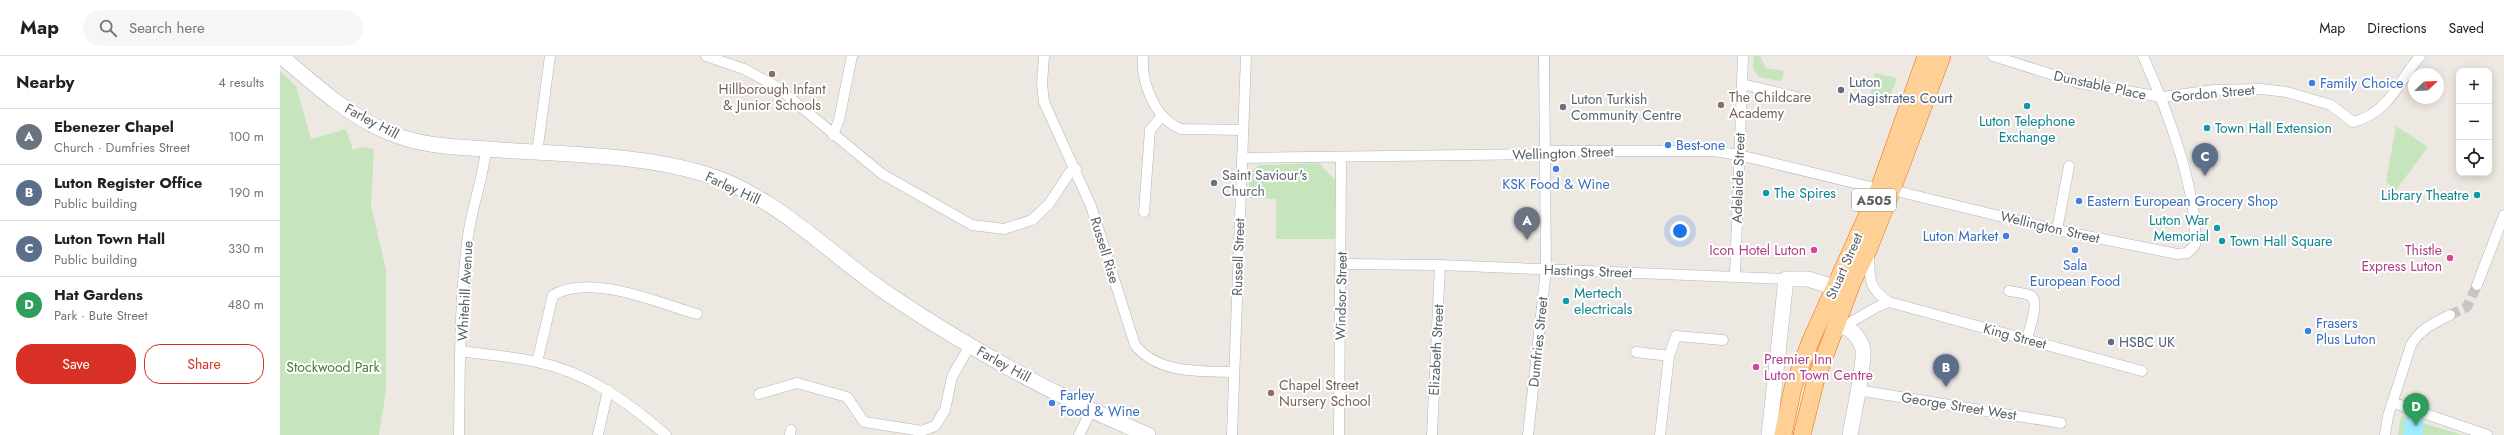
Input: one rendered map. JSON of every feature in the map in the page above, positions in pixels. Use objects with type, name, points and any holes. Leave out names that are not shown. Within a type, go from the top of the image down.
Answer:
[{"type":"highway","name":"Stuart Street","points":[[1839,328],[1852,283],[1869,248],[1926,56]]},
{"type":"highway","name":"Stuart Street","points":[[1783,435],[1793,387],[1811,340],[1834,287],[1886,190],[1942,56]]},
{"type":"highway","name":"A505","points":[[1802,435],[1816,379],[1839,328]]},
{"type":"main road","name":"Farley Hill","points":[[281,56],[330,98],[388,133],[432,145],[612,157],[678,167],[708,175],[749,193],[889,294],[970,345],[1091,411],[1148,435]]},
{"type":"main road","name":"Hastings Street","points":[[1786,279],[1808,280],[1834,287]]},
{"type":"main road","points":[[1769,435],[1786,279]]},
{"type":"main road","points":[[1839,328],[1857,336],[1863,351],[1850,435]]},
{"type":"street","points":[[537,153],[550,56]]},
{"type":"street","points":[[706,56],[744,69],[777,87],[833,135],[898,185],[972,225],[1004,229],[1032,220],[1049,204],[1070,172],[1076,169]]},
{"type":"street","points":[[833,135],[839,120],[852,56]]},
{"type":"street","name":"Russell Rise","points":[[1044,56],[1042,84],[1044,102],[1076,169],[1091,206],[1136,345],[1144,356],[1157,364],[1184,370],[1233,372]]},
{"type":"street","points":[[1143,56],[1145,78],[1153,102],[1162,116],[1171,125],[1180,129],[1243,130]]},
{"type":"street","name":"Russell Street","points":[[1232,435],[1233,372],[1246,56]]},
{"type":"street","name":"Dumfries Street","points":[[1528,435],[1546,269],[1544,56]]},
{"type":"street","name":"Adelaide Street","points":[[1735,276],[1743,56]]},
{"type":"street","name":"Dunstable Place","points":[[1993,56],[2079,83],[2162,98]]},
{"type":"street","points":[[2143,56],[2162,98]]},
{"type":"street","name":"Gordon Street","points":[[2162,98],[2214,90],[2261,89],[2288,92],[2331,105],[2353,122],[2364,119],[2394,96],[2420,56]]},
{"type":"street","points":[[1742,84],[1800,98]]},
{"type":"street","name":"Wellington Street","points":[[1242,158],[1339,158],[1539,154],[1546,151],[1714,151],[1739,155],[2057,230],[2182,254],[2195,245],[2192,204],[2162,98]]},
{"type":"street","points":[[1144,212],[1150,130],[1162,116]]},
{"type":"street","name":"Whitehill Avenue","points":[[459,435],[461,351],[468,235],[484,172],[486,149]]},
{"type":"street","name":"Windsor Street","points":[[1339,158],[1341,162],[1342,264],[1339,435]]},
{"type":"street","points":[[2057,230],[2069,166]]},
{"type":"street","points":[[2477,285],[2504,215]]},
{"type":"street","points":[[1869,248],[1869,275],[1874,291],[1889,302]]},
{"type":"street","name":"Hastings Street","points":[[1342,264],[1440,265],[1786,279]]},
{"type":"street","name":"Elizabeth Street","points":[[1432,435],[1440,265]]},
{"type":"street","points":[[537,362],[554,295],[564,289],[607,288],[697,314]]},
{"type":"street","points":[[2009,290],[2032,296],[2035,301],[2036,306],[2027,339]]},
{"type":"street","points":[[1839,328],[1876,306],[1889,302]]},
{"type":"street","name":"King Street","points":[[1889,302],[2142,371]]},
{"type":"street","points":[[2385,435],[2388,416],[2394,403],[2411,346],[2416,336],[2425,328],[2450,315]]},
{"type":"street","points":[[1660,435],[1670,356],[1676,336],[1723,340]]},
{"type":"street","points":[[759,394],[797,383],[847,397],[864,422],[922,432],[935,426],[945,410],[952,377],[970,345]]},
{"type":"street","points":[[461,351],[537,362],[572,372],[608,390],[631,405],[666,435]]},
{"type":"street","points":[[1636,352],[1670,356]]},
{"type":"street","points":[[598,435],[608,390]]},
{"type":"street","name":"George Street West","points":[[1857,390],[2061,423]]},
{"type":"street","points":[[2394,403],[2487,435]]},
{"type":"street","points":[[1080,435],[1091,411]]},
{"type":"green space","points":[[1754,56],[1760,56],[1766,68],[1784,71],[1782,80],[1779,81],[1759,77],[1753,68]]},
{"type":"green space","name":"Stockwood Park","points":[[280,71],[296,86],[311,139],[346,129],[353,150],[362,147],[374,149],[371,205],[386,270],[386,391],[379,435],[280,435]]},
{"type":"green space","points":[[1875,73],[1897,78],[1889,99],[1870,95]]},
{"type":"green space","points":[[2396,126],[2428,147],[2395,191],[2386,181]]},
{"type":"green space","points":[[1319,163],[1336,181],[1336,239],[1276,239],[1276,199],[1249,198],[1249,173],[1259,165]]},
{"type":"green space","points":[[2401,416],[2462,435],[2398,435]]},
{"type":"waterway","points":[[2413,435],[2414,423]]},
{"type":"tunnel","points":[[2450,315],[2467,307],[2477,285]]},
{"type":"place","name":"Hillborough Infant & Junior Schools","points":[[772,74]]},
{"type":"place","name":"Family Choice","points":[[2312,83]]},
{"type":"place","name":"Luton Magistrates Court","points":[[1841,90]]},
{"type":"place","name":"The Childcare Academy","points":[[1721,105]]},
{"type":"place","name":"Luton Telephone Exchange","points":[[2027,106]]},
{"type":"place","name":"Luton Turkish Community Centre","points":[[1563,107]]},
{"type":"place","name":"Town Hall Extension","points":[[2207,128]]},
{"type":"place","name":"Best-one","points":[[1668,145]]},
{"type":"place","name":"KSK Food & Wine","points":[[1556,169]]},
{"type":"place","name":"Luton Town Hall","points":[[2205,176]]},
{"type":"place","name":"Saint Saviour's Church","points":[[1214,183]]},
{"type":"place","name":"The Spires","points":[[1766,193]]},
{"type":"place","name":"Library Theatre","points":[[2477,195]]},
{"type":"place","name":"Eastern European Grocery Shop","points":[[2079,201]]},
{"type":"place","name":"Luton War Memorial","points":[[2217,228]]},
{"type":"place","name":"Luton Market","points":[[2006,236]]},
{"type":"place","name":"Ebenezer Chapel","points":[[1527,240]]},
{"type":"place","name":"Town Hall Square","points":[[2222,241]]},
{"type":"place","name":"Icon Hotel Luton","points":[[1814,250]]},
{"type":"place","name":"Sala European Food","points":[[2075,250]]},
{"type":"place","name":"Thistle Express Luton","points":[[2450,258]]},
{"type":"place","name":"Mertech electricals","points":[[1566,301]]},
{"type":"place","name":"Frasers Plus Luton","points":[[2308,331]]},
{"type":"place","name":"HSBC UK","points":[[2111,342]]},
{"type":"place","name":"Premier Inn Luton Town Centre","points":[[1756,367]]},
{"type":"place","name":"Luton Register Office","points":[[1946,387]]},
{"type":"place","name":"Chapel Street Nursery School","points":[[1271,393]]},
{"type":"place","name":"Farley Food & Wine","points":[[1052,403]]},
{"type":"place","name":"Hat Gardens","points":[[2416,426]]}]
